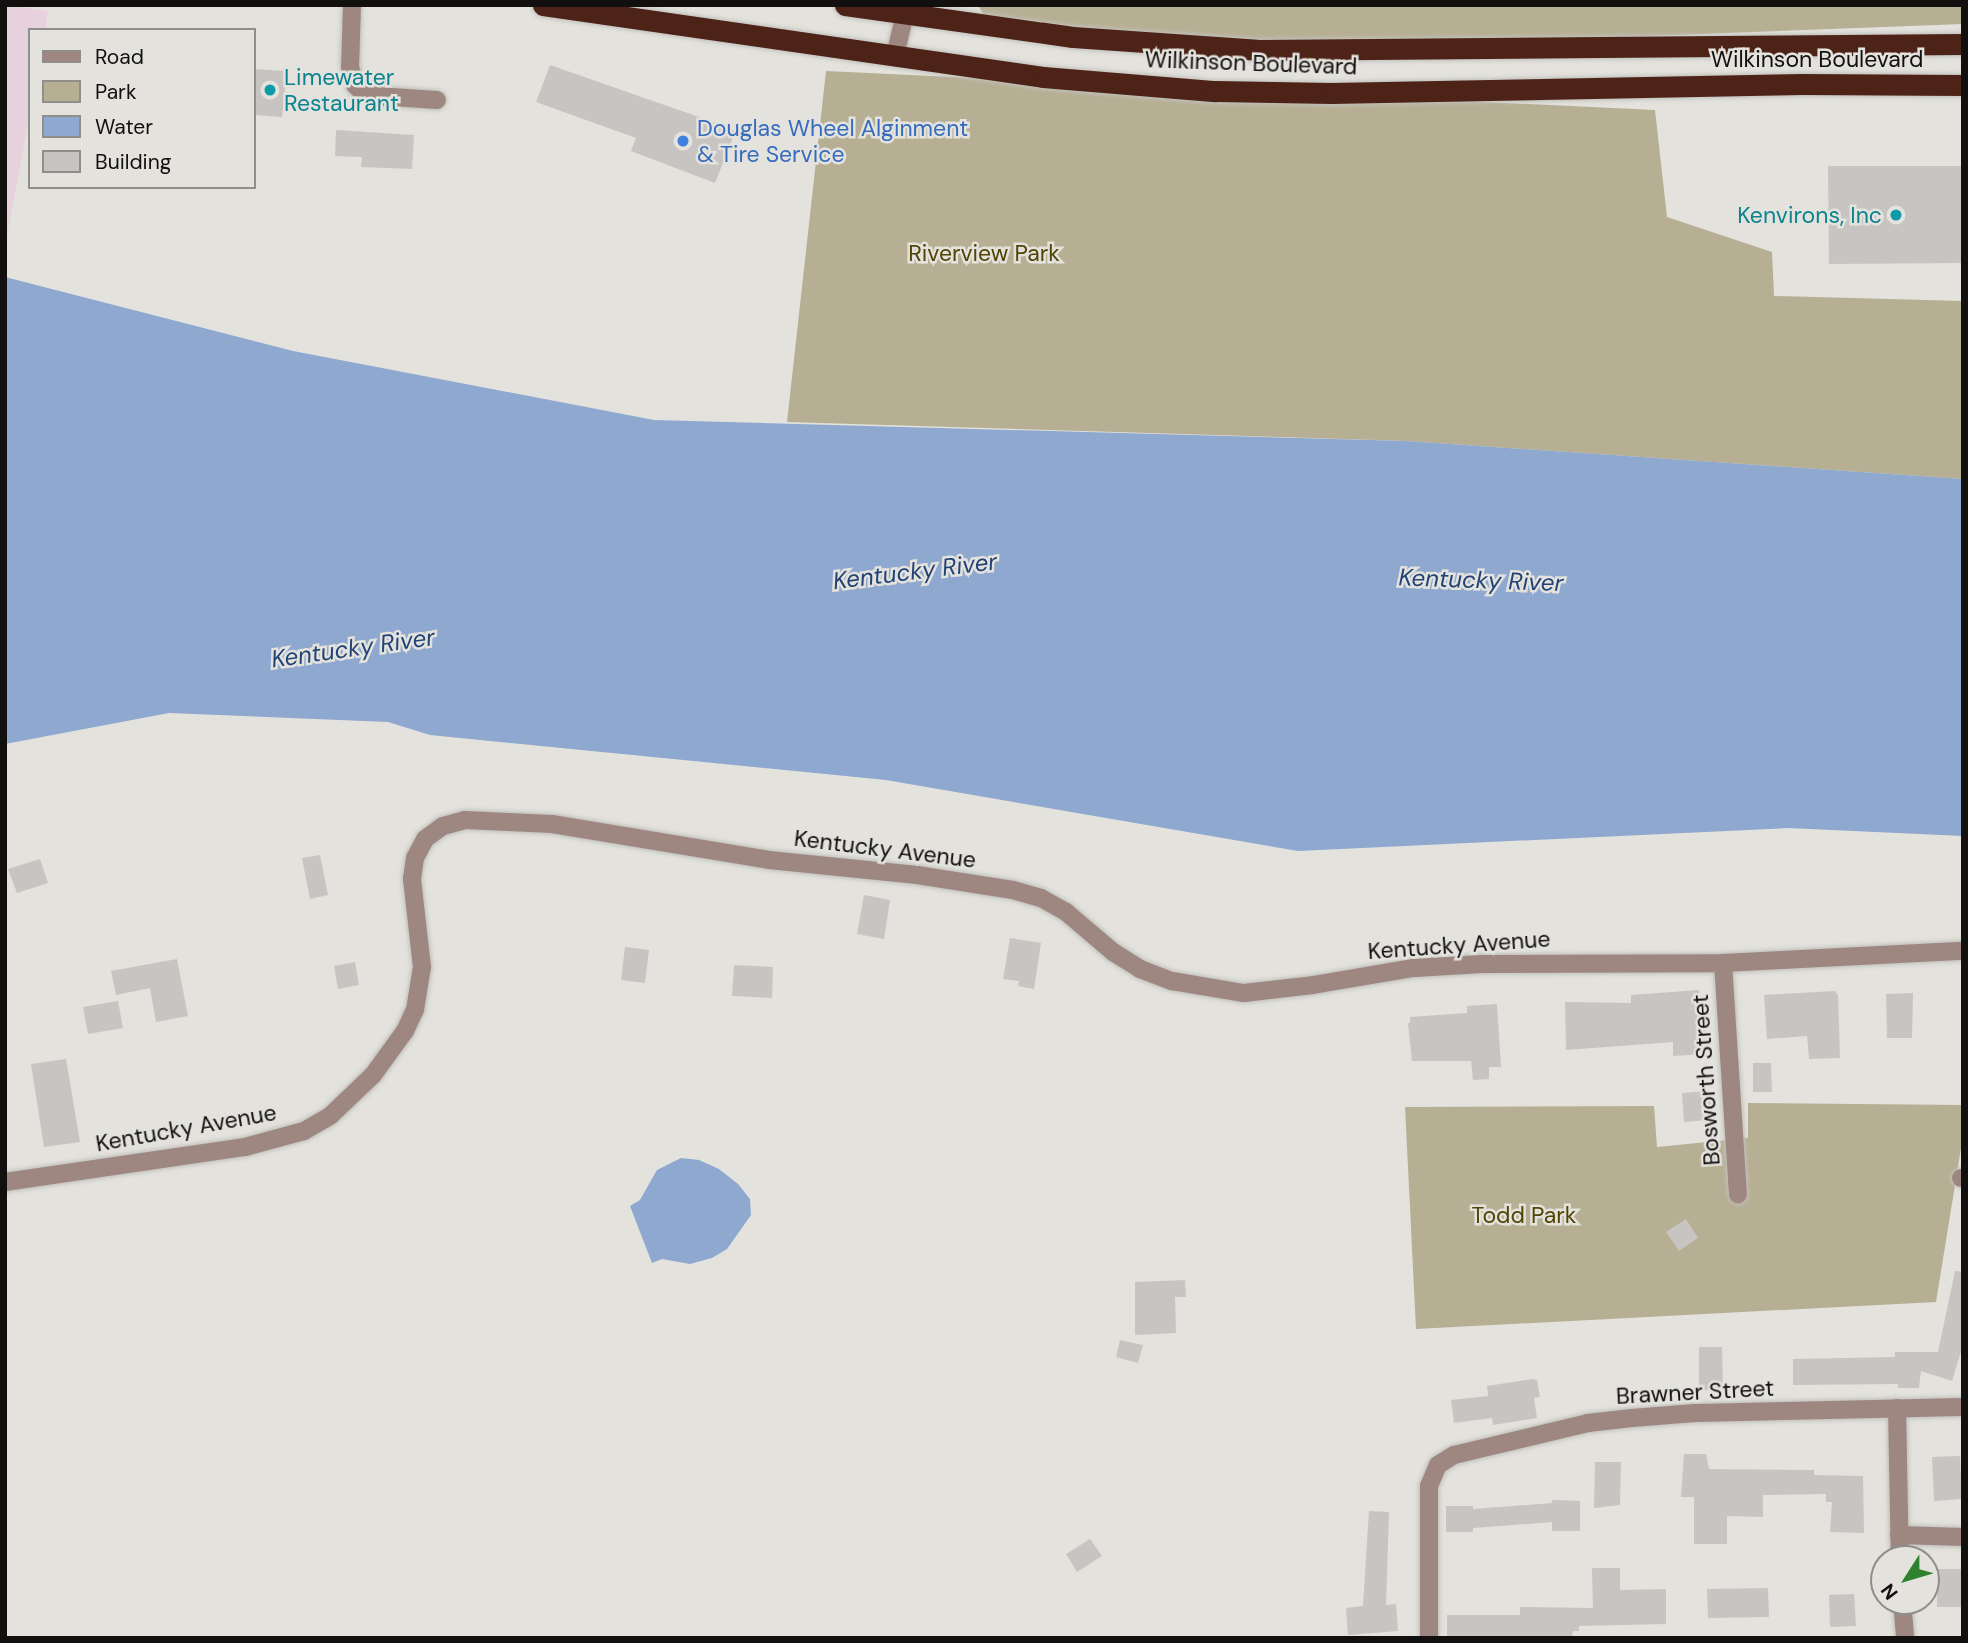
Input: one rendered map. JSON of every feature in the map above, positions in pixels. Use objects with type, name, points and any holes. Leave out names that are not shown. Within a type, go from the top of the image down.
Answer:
[{"type":"highway","name":"Wilkinson Boulevard","points":[[543,5],[1088,82],[1273,93],[1814,84],[1963,85]]},
{"type":"highway","name":"Wilkinson Boulevard","points":[[845,5],[906,10],[1134,43],[1257,50],[1963,44]]},
{"type":"street","points":[[352,5],[350,67],[355,85],[361,91],[377,96],[437,100]]},
{"type":"street","points":[[895,56],[906,10]]},
{"type":"street","name":"Kentucky Avenue","points":[[5,1182],[245,1147],[304,1131],[330,1116],[373,1075],[405,1031],[415,1010],[422,967],[412,878],[415,858],[425,839],[443,826],[465,820],[552,824],[769,860],[917,875],[1013,890],[1041,898],[1066,912],[1113,951],[1140,969],[1172,981],[1244,993],[1428,967],[1552,961],[1724,962],[1963,951]]},
{"type":"street","name":"Bosworth Street","points":[[1724,962],[1738,1195]]},
{"type":"street","name":"Brawner Street","points":[[1429,1638],[1429,1486],[1438,1465],[1454,1454],[1588,1423],[1695,1413],[1963,1407]]},
{"type":"street","points":[[1897,1408],[1899,1545]]},
{"type":"street","points":[[1899,1535],[1963,1537]]},
{"type":"street","points":[[1903,1615],[1905,1638]]},
{"type":"shaded area","points":[[6,5],[48,11],[45,28],[28,28],[28,124],[5,247]]},
{"type":"green space","points":[[978,5],[1963,5],[1963,24],[1284,50],[990,26]]},
{"type":"green space","name":"Riverview Park","points":[[826,71],[1655,110],[1667,217],[1772,252],[1774,296],[1963,301],[1963,479],[1407,441],[787,422]]},
{"type":"green space","name":"Todd Park","points":[[1748,1103],[1963,1105],[1963,1136],[1936,1302],[1416,1329],[1405,1107],[1654,1106],[1657,1147],[1748,1138]]},
{"type":"water","name":"Kentucky River","points":[[5,277],[293,351],[654,420],[1407,441],[1963,479],[1963,836],[1788,828],[1298,851],[886,780],[430,735],[388,722],[169,713],[5,744]]},
{"type":"water","points":[[681,1158],[699,1160],[719,1169],[738,1184],[750,1199],[751,1215],[727,1249],[712,1258],[690,1264],[662,1259],[652,1263],[630,1206],[640,1200],[657,1170]]},
{"type":"building","points":[[550,65],[736,130],[715,183],[631,151],[636,138],[536,102]]},
{"type":"building","name":"Limewater Restaurant","points":[[256,69],[287,71],[282,117],[256,115]]},
{"type":"building","points":[[336,130],[414,135],[412,169],[361,167],[362,157],[335,156]]},
{"type":"building","name":"Kenvirons, Inc","points":[[1828,166],[1963,166],[1963,263],[1829,264]]},
{"type":"building","points":[[320,855],[328,895],[310,899],[302,858]]},
{"type":"building","points":[[40,859],[48,883],[17,893],[8,869]]},
{"type":"building","points":[[864,895],[890,900],[884,939],[857,934]]},
{"type":"building","points":[[1010,938],[1041,943],[1034,989],[1018,986],[1019,981],[1003,979]]},
{"type":"building","points":[[625,947],[649,950],[645,983],[621,980]]},
{"type":"building","points":[[177,959],[188,1016],[156,1022],[150,988],[116,995],[111,971]]},
{"type":"building","points":[[355,962],[359,985],[338,989],[334,966]]},
{"type":"building","points":[[734,965],[773,967],[772,998],[732,996]]},
{"type":"building","points":[[1699,990],[1700,1002],[1704,1002],[1706,1040],[1703,1040],[1703,1054],[1673,1056],[1673,1042],[1566,1050],[1565,1002],[1631,1003],[1631,995]]},
{"type":"building","points":[[1835,991],[1838,995],[1840,1058],[1809,1059],[1807,1036],[1767,1039],[1764,995]]},
{"type":"building","points":[[1913,993],[1912,1038],[1887,1038],[1886,994]]},
{"type":"building","points":[[118,1001],[123,1028],[88,1034],[83,1007]]},
{"type":"building","points":[[1497,1004],[1501,1067],[1489,1067],[1489,1079],[1473,1080],[1471,1061],[1412,1061],[1408,1023],[1410,1017],[1467,1013],[1467,1006]]},
{"type":"building","points":[[66,1059],[80,1142],[44,1147],[31,1064]]},
{"type":"building","points":[[1753,1063],[1771,1063],[1772,1092],[1753,1092]]},
{"type":"building","points":[[1707,1091],[1707,1097],[1713,1096],[1714,1114],[1708,1115],[1708,1120],[1684,1122],[1682,1093]]},
{"type":"building","points":[[1686,1219],[1698,1238],[1679,1251],[1666,1232]]},
{"type":"building","points":[[1955,1271],[1963,1272],[1963,1345],[1952,1381],[1921,1371],[1919,1388],[1898,1388],[1898,1384],[1793,1385],[1793,1359],[1895,1357],[1895,1352],[1938,1352]]},
{"type":"building","points":[[1185,1280],[1186,1297],[1175,1297],[1176,1333],[1135,1335],[1135,1282]]},
{"type":"building","points":[[1120,1340],[1143,1345],[1138,1363],[1116,1357]]},
{"type":"building","points":[[1699,1347],[1722,1347],[1723,1390],[1699,1390]]},
{"type":"building","points":[[1537,1380],[1540,1397],[1534,1398],[1537,1418],[1493,1425],[1492,1418],[1454,1423],[1451,1400],[1488,1396],[1487,1386]]},
{"type":"building","points":[[1684,1454],[1706,1454],[1709,1469],[1814,1470],[1814,1475],[1863,1476],[1864,1533],[1830,1532],[1832,1502],[1826,1502],[1826,1494],[1763,1495],[1763,1517],[1727,1516],[1727,1544],[1694,1544],[1694,1497],[1681,1497]]},
{"type":"building","points":[[1960,1456],[1962,1499],[1934,1501],[1932,1457]]},
{"type":"building","points":[[1595,1462],[1621,1462],[1620,1505],[1594,1508]]},
{"type":"building","points":[[1552,1500],[1580,1501],[1580,1531],[1552,1531],[1552,1522],[1473,1528],[1473,1532],[1446,1532],[1446,1506],[1473,1506],[1473,1509],[1552,1503]]},
{"type":"building","points":[[1369,1511],[1389,1512],[1386,1605],[1396,1604],[1398,1631],[1348,1635],[1346,1608],[1363,1606]]},
{"type":"building","points":[[1090,1539],[1102,1556],[1077,1572],[1066,1554]]},
{"type":"building","points":[[1592,1568],[1620,1568],[1620,1590],[1666,1589],[1666,1624],[1579,1626],[1579,1631],[1573,1631],[1572,1638],[1447,1638],[1447,1615],[1520,1615],[1520,1607],[1593,1608]]},
{"type":"building","points":[[1940,1569],[1963,1569],[1963,1607],[1940,1607]]},
{"type":"building","points":[[1768,1588],[1769,1617],[1708,1618],[1707,1589]]},
{"type":"building","points":[[1854,1594],[1856,1626],[1830,1627],[1829,1595]]},
{"type":"place","name":"Limewater Restaurant","points":[[270,90]]},
{"type":"place","name":"Douglas Wheel Alginment & Tire Service","points":[[683,141]]},
{"type":"place","name":"Kenvirons, Inc","points":[[1896,215]]}]
